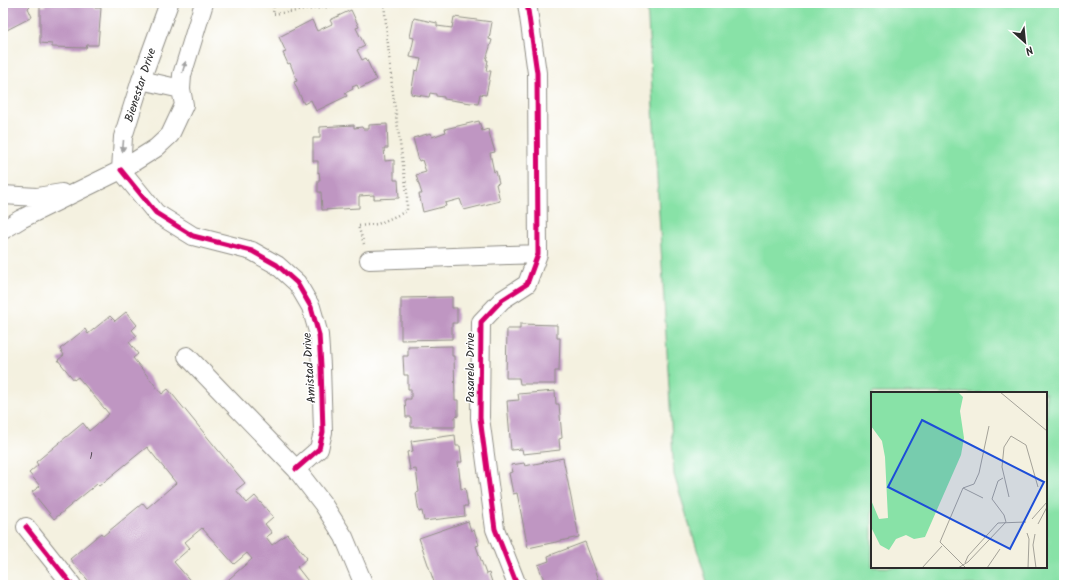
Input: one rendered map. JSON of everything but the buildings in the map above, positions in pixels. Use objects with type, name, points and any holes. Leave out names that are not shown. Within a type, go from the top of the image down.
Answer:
[{"type":"street","name":"Bienestar Drive","points":[[121,170],[123,137],[141,80],[169,3]]},
{"type":"street","points":[[3,230],[21,219],[121,170],[156,148],[170,135],[184,105],[181,89],[182,75],[204,3]]},
{"type":"street","name":"Pasarela Drive","points":[[517,585],[495,529],[480,418],[481,322],[502,300],[527,284],[538,254],[537,73],[527,3]]},
{"type":"street","points":[[141,80],[181,89]]},
{"type":"street","name":"Amistad Drive","points":[[121,170],[156,213],[193,236],[252,251],[277,265],[297,283],[310,307],[319,335],[323,432],[319,449],[296,469]]},
{"type":"street","points":[[3,195],[37,197],[76,192]]},
{"type":"street","points":[[369,260],[538,254]]},
{"type":"street","points":[[187,356],[296,469],[323,504],[344,537],[364,585]]},
{"type":"street","points":[[26,527],[72,585]]},
{"type":"path","points":[[274,3],[273,14],[360,3]]},
{"type":"path","points":[[369,260],[358,226],[378,224],[407,211],[407,193],[392,86],[384,3]]},
{"type":"green space","points":[[647,3],[1064,3],[1064,585],[708,585],[674,475]]},
{"type":"cycle path","points":[[517,585],[495,529],[480,418],[481,322],[502,300],[527,284],[538,254],[537,73],[527,3]]},
{"type":"cycle path","points":[[121,170],[156,213],[193,236],[252,251],[277,265],[297,283],[311,307],[319,335],[323,432],[319,449],[296,469]]},
{"type":"cycle path","points":[[26,527],[72,585]]}]
